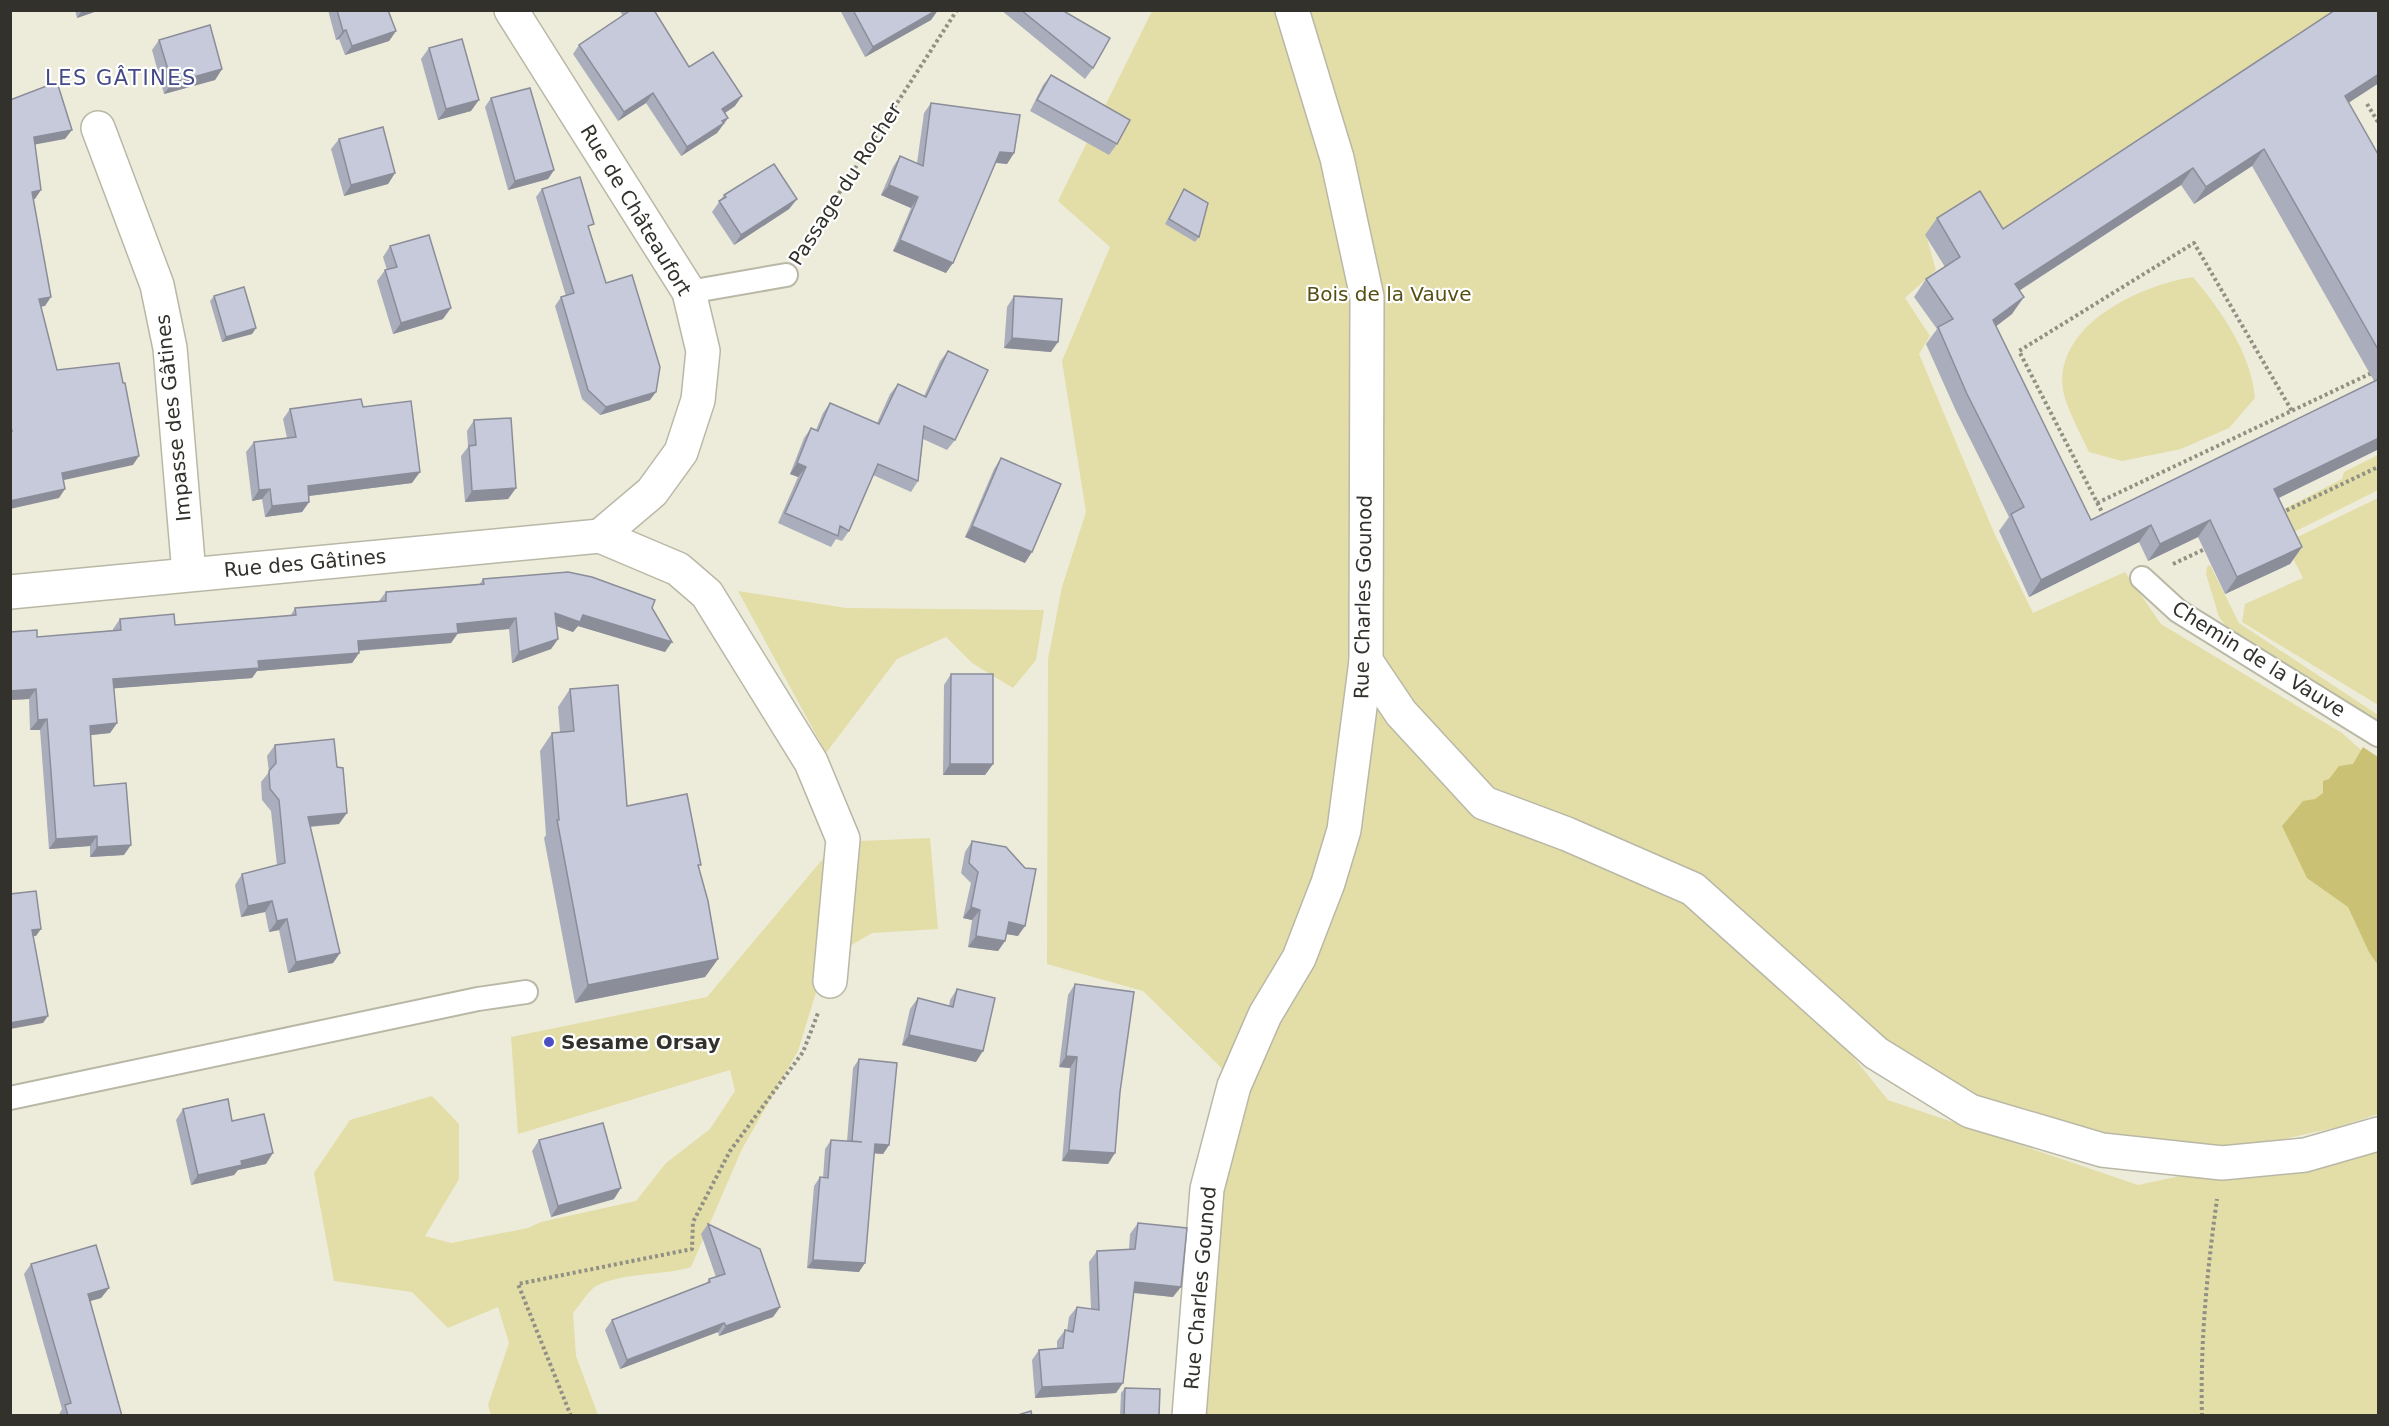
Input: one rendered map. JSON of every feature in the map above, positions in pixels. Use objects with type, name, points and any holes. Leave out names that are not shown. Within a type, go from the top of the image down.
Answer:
[{"type":"street","name":"Rue de Châteaufort","points":[[511,10],[689,292],[703,351],[698,400],[681,452],[652,492],[600,536]]},
{"type":"street","name":"Rue Charles Gounod","points":[[1188,1416],[1207,1189],[1234,1086],[1265,1016],[1299,958],[1328,883],[1344,831],[1366,661],[1367,297],[1337,158],[1292,10]]},
{"type":"street","name":"Impasse des Gâtines","points":[[98,128],[157,285],[170,348],[189,574]]},
{"type":"street","points":[[600,536],[678,569],[707,594],[812,762],[843,839],[830,981]]},
{"type":"street","name":"Rue des Gâtines","points":[[10,592],[600,536]]},
{"type":"street","points":[[1366,661],[1401,713],[1484,803],[1567,834],[1693,889],[1876,1053],[1970,1111],[2102,1150],[2222,1163],[2305,1155],[2379,1134]]},
{"type":"lane","name":"Passage du Rocher","points":[[689,292],[786,275]]},
{"type":"lane","name":"Chemin de la Vauve","points":[[2142,578],[2178,611],[2379,735]]},
{"type":"lane","points":[[10,1098],[478,999],[526,992]]},
{"type":"path","name":"Passage du Rocher","points":[[786,275],[957,10]]},
{"type":"path","points":[[2367,104],[2379,122]]},
{"type":"path","points":[[2108,522],[2019,351],[2194,243],[2292,411]]},
{"type":"path","points":[[2097,503],[2379,370]]},
{"type":"path","points":[[2271,518],[2379,467]]},
{"type":"path","points":[[2142,578],[2218,543]]},
{"type":"path","points":[[571,1416],[518,1284],[692,1250],[693,1222],[730,1151],[803,1052],[830,981]]},
{"type":"path","points":[[2202,1416],[2201,1366],[2206,1274],[2222,1163]]},
{"type":"green space","name":"Bois de la Vauve","points":[[1152,11],[2349,11],[1991,246],[1926,235],[1936,270],[1905,298],[1930,336],[1919,354],[1995,535],[2033,613],[2125,572],[2161,624],[2342,733],[2378,765],[2378,1114],[2338,1127],[2248,1147],[2132,1140],[1976,1096],[1886,1040],[1736,912],[1888,1100],[2138,1185],[2378,1134],[2378,1415],[1200,1415],[1220,1188],[1246,1092],[1143,991],[1047,964],[1048,659],[1062,587],[1086,512],[1062,361],[1110,247],[1058,201]]},
{"type":"green space","points":[[2193,277],[2224,318],[2241,348],[2248,364],[2255,398],[2229,428],[2181,449],[2122,461],[2089,452],[2070,411],[2063,389],[2064,366],[2073,345],[2087,327],[2127,299],[2172,281]]},
{"type":"green space","points":[[2378,455],[2378,490],[2280,539],[2205,550],[2342,479],[2344,472]]},
{"type":"green space","points":[[2378,498],[2378,705],[2242,622],[2245,604],[2303,578],[2285,543]]},
{"type":"green space","points":[[2210,565],[2239,623],[2378,715],[2378,728],[2240,644],[2219,617],[2206,574],[2207,567]]},
{"type":"green space","points":[[738,591],[846,608],[1044,610],[1036,660],[1013,688],[972,663],[946,637],[897,659],[826,753]]},
{"type":"green space","points":[[930,838],[938,929],[872,933],[826,960],[798,1051],[742,1149],[691,1267],[621,1278],[598,1285],[573,1313],[576,1356],[598,1415],[491,1415],[488,1405],[509,1343],[498,1307],[448,1328],[412,1292],[334,1281],[314,1173],[350,1120],[432,1096],[459,1124],[459,1179],[425,1236],[451,1243],[528,1228],[541,1222],[636,1201],[666,1163],[710,1129],[735,1091],[730,1070],[518,1134],[511,1037],[707,997],[837,842]]},
{"type":"shaded area","points":[[2363,747],[2378,757],[2378,965],[2369,952],[2348,907],[2307,878],[2282,826],[2303,801],[2315,799],[2323,793],[2323,781],[2329,779],[2339,766],[2353,764]]},
{"type":"building","points":[[337,10],[388,10],[396,31],[352,46],[346,30],[343,31]]},
{"type":"building","points":[[631,10],[654,10],[689,67],[713,52],[742,96],[722,109],[728,118],[722,121],[724,123],[687,147],[653,93],[624,112],[579,45]]},
{"type":"building","points":[[853,10],[937,10],[873,47]]},
{"type":"building","points":[[1021,10],[1062,10],[1110,38],[1093,68]]},
{"type":"building","points":[[2335,10],[2379,10],[2379,74],[2345,96],[2379,156],[2379,351],[2264,149],[2206,187],[2193,168],[2015,284],[2024,297],[1993,320],[2091,520],[2379,379],[2379,438],[2274,489],[2302,547],[2237,577],[2210,520],[2160,544],[2151,525],[2041,580],[2011,514],[2024,507],[1967,394],[1938,327],[1953,319],[1926,279],[1960,257],[1937,218],[1980,191],[2003,229]]},
{"type":"building","points":[[210,25],[222,69],[172,83],[159,40]]},
{"type":"building","points":[[462,39],[479,100],[446,109],[429,48]]},
{"type":"building","points":[[1051,75],[1130,120],[1117,144],[1037,100]]},
{"type":"building","points":[[57,82],[72,130],[34,137],[41,190],[32,192],[51,297],[39,299],[57,370],[119,363],[139,456],[62,473],[65,489],[10,501],[10,431],[12,431],[10,425],[10,100]]},
{"type":"building","points":[[530,88],[554,170],[515,181],[491,98]]},
{"type":"building","points":[[931,103],[1020,115],[1014,153],[1000,152],[953,263],[900,240],[918,197],[889,185],[900,156],[923,166]]},
{"type":"building","points":[[383,127],[395,173],[351,185],[339,139]]},
{"type":"building","points":[[774,164],[797,199],[741,235],[719,201],[726,197],[724,195]]},
{"type":"building","points":[[580,177],[594,224],[588,226],[606,283],[632,275],[660,367],[656,392],[606,407],[588,390],[561,297],[574,293],[542,189]]},
{"type":"building","points":[[1184,189],[1208,203],[1199,237],[1169,219]]},
{"type":"building","points":[[429,235],[451,308],[401,323],[385,270],[397,267],[390,246]]},
{"type":"building","points":[[244,287],[256,328],[226,337],[214,296]]},
{"type":"building","points":[[1014,296],[1062,299],[1058,342],[1012,338]]},
{"type":"building","points":[[948,351],[988,370],[955,440],[924,426],[918,481],[878,464],[849,531],[840,526],[838,536],[785,513],[806,467],[797,463],[811,428],[818,431],[830,403],[879,424],[898,384],[926,397]]},
{"type":"building","points":[[361,399],[363,407],[411,401],[420,472],[308,486],[309,502],[272,506],[270,489],[259,490],[254,442],[296,437],[290,409]]},
{"type":"building","points":[[511,418],[516,488],[472,491],[469,446],[476,445],[474,420]]},
{"type":"building","points":[[1001,458],[1061,484],[1032,552],[972,526]]},
{"type":"building","points":[[568,572],[592,577],[655,600],[652,608],[672,642],[583,615],[580,622],[555,613],[558,639],[519,652],[516,618],[457,624],[458,633],[358,641],[359,653],[258,661],[259,668],[113,679],[117,723],[90,726],[94,786],[126,783],[131,845],[97,847],[97,836],[56,839],[47,719],[38,720],[36,689],[10,691],[10,632],[37,630],[37,637],[121,630],[120,619],[174,614],[175,625],[296,615],[295,608],[386,601],[386,592],[484,584],[483,579]]},
{"type":"building","points":[[951,674],[993,674],[993,764],[950,764]]},
{"type":"building","points":[[618,685],[627,806],[687,794],[701,865],[698,865],[708,901],[718,959],[588,985],[557,820],[559,820],[552,733],[574,731],[570,689]]},
{"type":"building","points":[[334,739],[337,767],[343,768],[347,813],[308,817],[340,953],[296,962],[287,919],[277,921],[272,901],[248,906],[242,874],[285,863],[279,800],[270,789],[269,771],[276,763],[275,745]]},
{"type":"building","points":[[972,841],[1006,847],[1025,868],[1036,869],[1025,926],[1009,922],[1005,941],[976,936],[980,910],[971,907],[978,872],[969,863]]},
{"type":"building","points":[[36,891],[41,929],[32,930],[48,1016],[10,1023],[10,894]]},
{"type":"building","points":[[1075,984],[1134,992],[1120,1092],[1115,1153],[1069,1150],[1077,1057],[1066,1056]]},
{"type":"building","points":[[957,989],[995,998],[983,1051],[909,1035],[918,998],[953,1007]]},
{"type":"building","points":[[859,1059],[897,1063],[889,1145],[875,1144],[865,1263],[813,1260],[820,1177],[828,1178],[831,1140],[862,1142],[852,1141]]},
{"type":"building","points":[[228,1099],[232,1121],[264,1114],[273,1153],[241,1161],[242,1165],[198,1175],[183,1109]]},
{"type":"building","points":[[603,1123],[621,1188],[558,1206],[539,1140]]},
{"type":"building","points":[[1138,1223],[1187,1228],[1181,1287],[1135,1282],[1123,1383],[1042,1387],[1039,1350],[1063,1348],[1065,1330],[1073,1332],[1077,1307],[1099,1310],[1097,1251],[1135,1249]]},
{"type":"building","points":[[708,1224],[760,1249],[780,1307],[726,1326],[724,1323],[627,1360],[612,1320],[725,1274]]},
{"type":"building","points":[[96,1245],[109,1288],[88,1294],[122,1416],[68,1416],[65,1405],[71,1403],[31,1264]]},
{"type":"building","points":[[1125,1388],[1160,1389],[1159,1416],[1124,1416]]},
{"type":"building","points":[[1031,1411],[1032,1416],[1014,1416]]},
{"type":"place","name":"Sesame Orsay","points":[[549,1042]]},
{"type":"district","name":"LES GÂTINES","points":[[121,78]]}]
